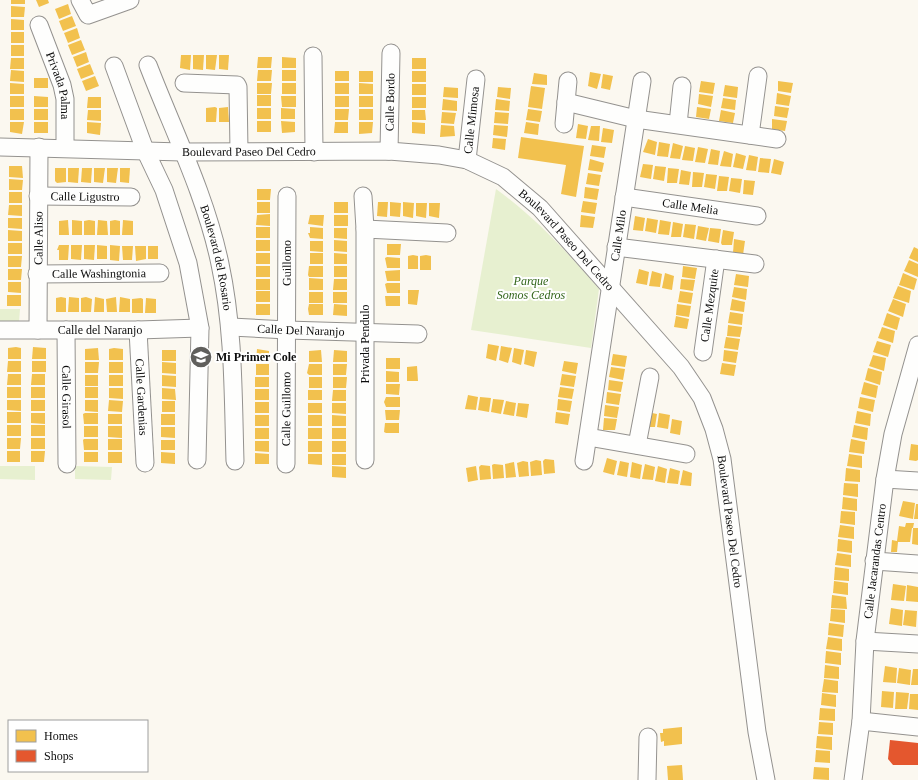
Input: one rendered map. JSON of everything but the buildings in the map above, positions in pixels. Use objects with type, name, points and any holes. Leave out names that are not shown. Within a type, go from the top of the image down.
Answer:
[{"type":"street","points":[[80,0],[88,15],[130,0]]},
{"type":"street","name":"Privada Palma","points":[[39,25],[62,84],[65,99],[65,148]]},
{"type":"street","name":"Calle Bordo","points":[[389,151],[391,53]]},
{"type":"street","points":[[313,56],[314,152]]},
{"type":"street","name":"Boulevard del Rosario","points":[[148,65],[200,197],[221,265],[231,326],[235,461]]},
{"type":"street","points":[[114,66],[145,150],[164,190],[180,233],[188,263],[200,328],[197,460]]},
{"type":"street","points":[[750,135],[758,76]]},
{"type":"street","name":"Calle Mimosa","points":[[467,160],[476,79]]},
{"type":"street","points":[[564,124],[568,81]]},
{"type":"street","name":"Calle Milo","points":[[584,461],[642,81]]},
{"type":"street","points":[[184,82],[237,85],[239,151]]},
{"type":"street","points":[[678,124],[682,86]]},
{"type":"street","points":[[566,102],[636,119],[777,139]]},
{"type":"street","name":"Boulevard Paseo Del Cedro","points":[[0,147],[182,152],[389,151],[439,155],[467,160],[503,177],[528,196],[556,224],[681,366],[702,398],[714,429],[724,473],[757,732],[766,780]]},
{"type":"street","name":"Calle Aliso","points":[[38,330],[39,147]]},
{"type":"street","name":"Calle Ligustro","points":[[38,196],[131,197]]},
{"type":"street","name":"Guillomo","points":[[287,196],[287,330]]},
{"type":"street","name":"Privada Pendulo","points":[[363,196],[365,229],[365,460]]},
{"type":"street","name":"Calle Melia","points":[[624,196],[757,216]]},
{"type":"street","points":[[365,229],[447,233]]},
{"type":"street","name":"Calle Mezquite","points":[[616,247],[755,264]]},
{"type":"street","name":"Calle Mezquite","points":[[703,352],[716,259]]},
{"type":"street","name":"Calle Washingtonia","points":[[38,274],[160,273]]},
{"type":"street","name":"Calle Del Naranjo","points":[[231,326],[287,330],[418,334]]},
{"type":"street","name":"Calle del Naranjo","points":[[0,330],[138,330],[200,328]]},
{"type":"street","name":"Calle Girasol","points":[[66,330],[67,464]]},
{"type":"street","name":"Calle Gardenias","points":[[138,330],[145,463]]},
{"type":"street","name":"Calle Guillomo","points":[[286,464],[287,330]]},
{"type":"street","name":"Calle Jacarandas Centro","points":[[853,780],[861,721],[865,641],[885,479],[911,393],[918,345]]},
{"type":"street","points":[[637,445],[650,377]]},
{"type":"street","points":[[588,437],[686,454]]},
{"type":"street","points":[[885,479],[918,481]]},
{"type":"street","points":[[874,561],[918,564]]},
{"type":"street","points":[[865,641],[918,644]]},
{"type":"street","points":[[861,721],[918,727]]},
{"type":"street","points":[[647,780],[648,737]]},
{"type":"green space","name":"Parque Somos Cedros","points":[[496,189],[538,224],[599,289],[591,348],[471,330]]},
{"type":"green space","points":[[0,309],[20,309],[19,322],[0,321]]},
{"type":"green space","points":[[0,466],[35,466],[35,480],[0,479]]},
{"type":"green space","points":[[75,466],[112,467],[111,480],[75,479]]},
{"type":"place","name":"Mi Primer Cole","points":[[201,357]]}]
